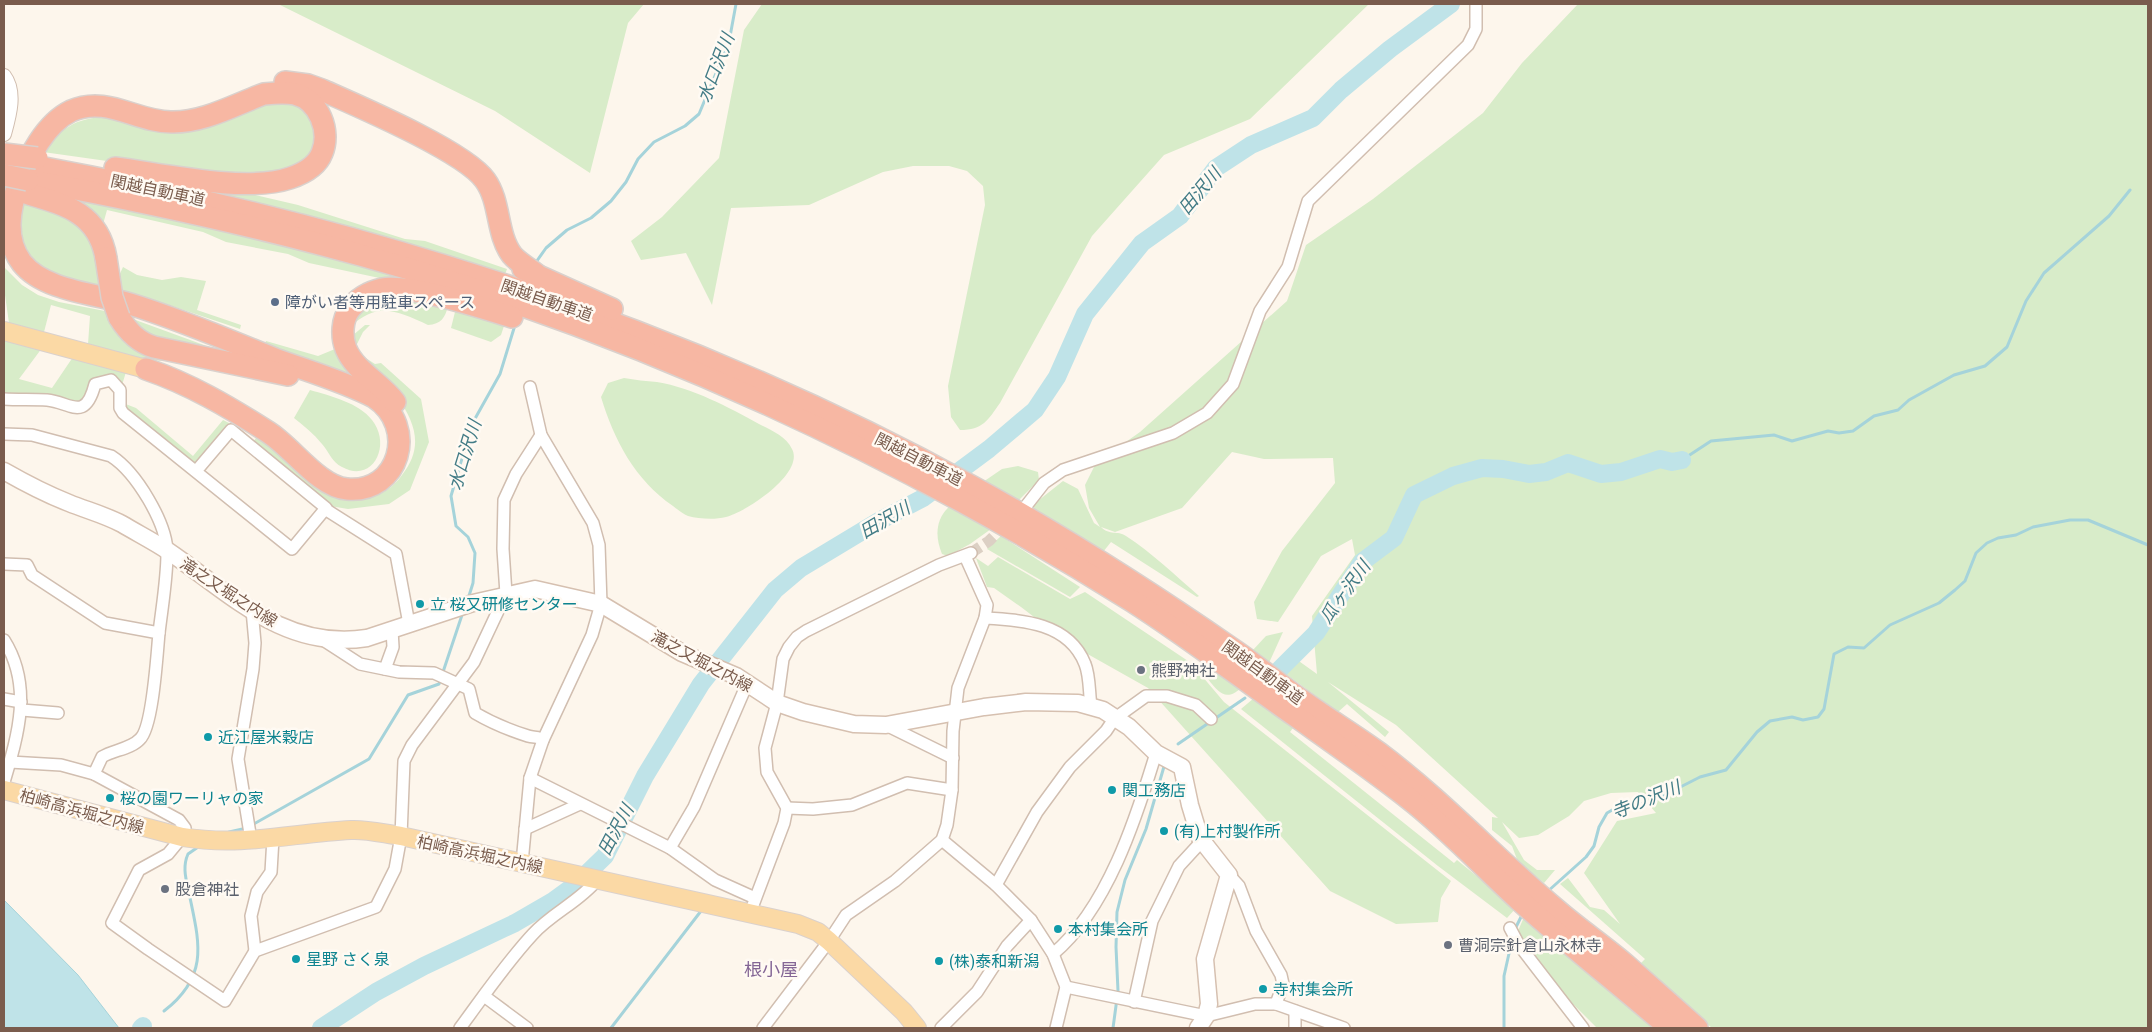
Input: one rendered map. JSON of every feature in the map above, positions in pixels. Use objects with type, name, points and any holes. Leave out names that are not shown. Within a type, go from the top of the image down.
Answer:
[{"type":"highway","points":[[4,203],[17,166],[42,122],[55,110],[70,102],[87,97],[103,96],[159,112],[185,112],[211,105],[263,85],[296,83],[322,90],[341,98],[436,146],[469,165],[483,178],[493,193],[511,260],[536,274],[552,307]]},
{"type":"highway","points":[[25,177],[225,182],[266,182],[287,179],[309,169],[322,153],[324,128],[315,108],[296,94],[286,93],[264,94],[198,119],[179,122],[160,121],[104,106],[77,109],[63,116],[52,126],[26,165],[12,205],[10,228],[21,262],[41,278],[131,304],[363,392],[382,402],[394,416],[400,433],[396,460],[376,482],[347,490]]},
{"type":"highway","points":[[4,154],[25,177],[93,224],[105,247],[112,297],[119,317],[130,333],[144,344],[154,348],[254,367],[318,383]]},
{"type":"highway","name":"関越自動車道","points":[[4,159],[25,177]]},
{"type":"highway","name":"関越自動車道","points":[[4,175],[25,177],[265,230],[414,271],[494,296],[552,307],[743,375],[865,432],[904,461]]},
{"type":"highway","points":[[4,244],[16,270],[39,289],[148,319],[346,393],[369,405],[386,424],[390,433],[389,451],[382,466],[376,471],[358,478],[340,474],[285,426],[221,387],[195,376],[146,369]]},
{"type":"highway","points":[[146,369],[181,381],[262,428],[281,440],[325,481],[347,490],[368,491],[390,479],[403,464],[408,442],[405,420],[398,406],[381,386],[353,361],[346,350],[343,330],[348,311],[363,296],[381,289],[393,288],[494,296],[552,307]]},
{"type":"highway","name":"関越自動車道","points":[[552,307],[602,345],[640,350],[904,461],[1106,566],[1236,651],[1302,701],[1382,756],[1433,796],[1520,888],[1670,1028]]},
{"type":"highway","name":"関越自動車道","points":[[1552,917],[1623,962],[1697,1028]]},
{"type":"main road","points":[[4,331],[146,369]]},
{"type":"main road","name":"滝之又堀之内線","points":[[4,471],[66,502],[119,523],[167,551],[206,580],[275,625],[323,640],[350,641],[392,630],[506,594],[535,589],[574,596],[601,604],[689,656],[742,680],[777,703],[803,712],[854,724],[886,725],[955,712],[1026,702],[1078,703],[1091,706],[1103,710],[1114,719],[1129,727],[1156,753],[1182,767],[1190,805],[1202,841],[1229,875]]},
{"type":"main road","name":"柏崎高浜堀之内線","points":[[4,790],[182,838],[209,842],[353,830],[401,836],[594,879],[752,906],[818,932],[830,941],[904,1012],[916,1028]]},
{"type":"main road","points":[[1202,1022],[1209,1004],[1205,959],[1229,875]]},
{"type":"street","points":[[1026,506],[1044,483],[1063,470],[1173,433],[1207,413],[1233,384],[1260,311],[1288,267],[1308,201],[1468,44],[1476,29],[1476,4]]},
{"type":"street","points":[[4,76],[10,87],[11,101],[4,134]]},
{"type":"street","points":[[4,399],[49,400],[74,408],[80,407],[90,399],[95,384],[111,380],[120,390],[120,408],[123,413],[197,470],[292,549],[325,509]]},
{"type":"street","points":[[522,863],[530,778],[543,740],[589,642],[601,604],[599,545],[593,523],[540,435],[530,387]]},
{"type":"street","points":[[197,470],[231,430],[325,509],[396,554],[409,624]]},
{"type":"street","points":[[4,434],[32,435],[66,443],[83,450],[111,456],[121,462],[139,483],[152,506],[167,551],[160,633],[149,718],[141,739],[102,758],[94,774]]},
{"type":"street","points":[[255,951],[376,907],[396,869],[401,836],[404,761],[412,745],[448,694],[474,662],[506,594],[503,549],[504,500],[516,474],[540,435]]},
{"type":"street","points":[[530,778],[670,848],[752,906],[784,823],[787,808],[767,772],[764,748],[777,703],[784,659],[789,647],[797,637],[939,565],[968,554],[987,605],[985,618],[958,688],[955,712],[952,790],[947,825],[942,840],[895,881],[846,915],[830,941],[763,1028]]},
{"type":"street","points":[[4,564],[27,565],[32,575],[105,623],[160,633]]},
{"type":"street","points":[[251,840],[238,759],[252,670],[255,635],[252,610]]},
{"type":"street","points":[[985,618],[1011,620],[1052,629],[1065,636],[1085,664],[1091,706]]},
{"type":"street","points":[[385,669],[393,647],[392,630]]},
{"type":"street","points":[[4,640],[18,672],[22,706],[4,782]]},
{"type":"street","points":[[323,640],[360,664],[399,672],[434,673],[469,689],[475,713],[496,725],[531,737],[540,737],[543,740]]},
{"type":"street","points":[[670,848],[694,806],[742,680]]},
{"type":"street","points":[[996,885],[1037,812],[1070,767],[1106,731],[1114,719],[1146,696],[1167,696],[1196,705],[1211,719]]},
{"type":"street","points":[[4,699],[22,706],[58,713]]},
{"type":"street","points":[[886,725],[953,758]]},
{"type":"street","points":[[1053,954],[1064,945],[1095,906],[1136,818],[1156,753]]},
{"type":"street","points":[[10,762],[61,765],[94,774],[179,820],[185,828],[182,838],[168,854],[139,870],[112,923],[148,950],[225,1001],[255,951],[251,916],[257,892],[271,872],[273,838]]},
{"type":"street","points":[[787,808],[812,809],[852,804],[907,783],[952,790]]},
{"type":"street","points":[[525,829],[580,804]]},
{"type":"street","points":[[942,840],[996,885],[1031,920],[1053,954],[1066,987],[1056,1028]]},
{"type":"street","points":[[1134,1002],[1152,920],[1179,866],[1202,841]]},
{"type":"street","points":[[1229,875],[1239,886],[1256,931],[1281,976],[1283,984],[1276,1004]]},
{"type":"street","points":[[460,1028],[533,933],[584,896],[594,879]]},
{"type":"street","points":[[941,1028],[977,992],[1007,946],[1031,920]]},
{"type":"street","points":[[1511,929],[1517,942],[1583,1028]]},
{"type":"street","points":[[1066,987],[1134,1002],[1202,1022],[1255,1004],[1276,1004],[1344,1028]]},
{"type":"street","points":[[484,996],[526,1028]]},
{"type":"street","points":[[1294,1028],[1295,1011]]},
{"type":"green space","points":[[278,4],[644,4],[628,23],[590,173],[495,111]]},
{"type":"green space","points":[[762,4],[1369,4],[1250,119],[1164,155],[1092,236],[1000,403],[992,414],[980,426],[968,430],[960,430],[951,417],[948,386],[985,205],[983,186],[967,171],[949,166],[913,166],[883,172],[809,205],[731,208],[712,305],[686,253],[641,260],[631,241],[662,217],[719,158],[744,30]]},
{"type":"green space","points":[[1578,4],[2148,4],[2148,1028],[1712,1028],[1639,965],[1645,959],[1560,884],[1568,878],[1590,907],[1604,910],[1620,924],[1584,873],[1617,821],[1656,813],[1638,792],[1611,793],[1584,801],[1569,816],[1538,835],[1519,838],[1502,822],[1524,860],[1537,870],[1555,870],[1544,883],[1518,862],[1512,846],[1492,830],[1492,817],[1498,818],[1396,725],[1328,682],[1389,732],[1385,737],[1347,704],[1338,712],[1283,672],[1296,659],[1317,674],[1312,616],[1355,555],[1352,539],[1321,556],[1278,622],[1257,619],[1254,602],[1282,551],[1335,483],[1333,458],[1264,459],[1232,452],[1182,508],[1115,532],[1101,527],[1107,531],[1123,534],[1136,543],[1199,596],[1197,597],[1111,542],[1103,552],[1029,508],[1063,481],[1078,489],[1094,523],[1100,527],[1089,508],[1085,485],[1096,463],[1140,432],[1287,301],[1306,245],[1373,199],[1483,113],[1522,63]]},
{"type":"green space","points":[[294,103],[314,118],[315,147],[301,165],[257,175],[114,162],[43,152],[59,134],[86,119],[120,119],[262,104]]},
{"type":"green space","points":[[225,188],[298,205],[405,239],[425,241],[507,269],[504,277],[341,225],[215,192]]},
{"type":"green space","points":[[67,196],[250,238],[432,286],[431,289],[309,263],[288,254],[226,242],[203,232],[107,210],[102,228]]},
{"type":"green space","points":[[18,197],[55,208],[94,238],[104,292],[42,272],[20,247]]},
{"type":"green space","points":[[4,267],[22,285],[38,295],[59,302],[110,312],[177,361],[143,358],[88,344],[90,316],[51,305],[44,332],[9,323],[4,288]]},
{"type":"green space","points":[[123,267],[137,275],[162,280],[181,277],[206,281],[197,310],[241,325],[240,329],[154,300],[149,301],[120,293],[118,278]]},
{"type":"green space","points":[[384,296],[448,306],[442,320],[428,325],[397,313],[379,311],[360,319],[350,327],[357,310]]},
{"type":"green space","points":[[456,308],[506,320],[501,335],[491,342],[451,328]]},
{"type":"green space","points":[[130,318],[234,356],[150,337]]},
{"type":"green space","points":[[365,325],[370,325],[363,332],[356,346],[358,353],[375,364],[381,363],[421,399],[429,442],[410,490],[389,504],[348,509],[330,506],[253,442],[256,438],[267,445],[281,455],[319,490],[339,499],[371,498],[381,494],[395,484],[407,468],[413,455],[415,434],[410,419],[400,401],[356,353],[352,336]]},
{"type":"green space","points":[[5,339],[42,348],[19,379],[52,388],[73,357],[126,372],[122,385],[111,375],[102,376],[90,385],[87,394],[78,403],[4,395]]},
{"type":"green space","points":[[266,341],[318,356],[335,349],[381,393],[265,344]]},
{"type":"green space","points":[[624,378],[657,382],[697,393],[773,431],[786,440],[792,449],[794,459],[790,469],[782,480],[759,500],[735,514],[712,519],[686,515],[660,496],[648,484],[628,458],[612,429],[601,397],[608,383]]},
{"type":"green space","points":[[310,390],[352,405],[360,409],[372,420],[378,430],[380,440],[376,459],[370,466],[363,470],[353,471],[342,467],[333,460],[316,437],[294,418]]},
{"type":"green space","points":[[123,403],[136,408],[193,456],[223,420],[231,424],[197,466],[124,409]]},
{"type":"green space","points":[[1018,466],[1038,472],[1039,480],[1018,501],[983,482],[1002,469]]},
{"type":"green space","points":[[950,506],[991,529],[970,544],[948,556],[942,554],[938,541],[938,529],[941,517]]},
{"type":"green space","points":[[1001,536],[1080,587],[1070,597],[987,549]]},
{"type":"green space","points":[[998,557],[1070,599],[1085,592],[1191,663],[1224,702],[1451,881],[1441,898],[1438,922],[1396,924],[1330,891],[1148,688],[1068,643],[994,588],[987,587],[976,558],[988,566]]},
{"type":"green space","points":[[1283,632],[1269,663],[1252,651],[1266,636]]},
{"type":"green space","points":[[1216,671],[1241,688],[1231,694],[1223,694],[1208,679]]},
{"type":"green space","points":[[1254,698],[1293,728],[1290,732],[1454,863],[1457,860],[1516,908],[1507,918],[1438,866],[1241,709]]},
{"type":"green space","points":[[1525,915],[1654,1028],[1597,1028],[1541,972],[1517,933]]},
{"type":"water","points":[[4,900],[78,975],[119,1028],[4,1028]]},
{"type":"waterway","name":"水口沢川","points":[[534,265],[546,248],[567,230],[591,218],[611,201],[626,182],[638,159],[654,142],[685,126],[699,114],[729,42],[736,4]]},
{"type":"waterway","name":"田沢川","points":[[321,1028],[376,992],[424,966],[515,923],[553,901],[575,885],[605,856],[645,776],[701,684],[775,590],[801,568],[879,521],[923,498],[989,449],[1035,410],[1057,377],[1085,314],[1142,243],[1180,216],[1216,168],[1251,145],[1313,118],[1341,90],[1390,49],[1451,4]]},
{"type":"waterway","points":[[1682,460],[1711,441],[1774,435],[1792,441],[1828,431],[1839,433],[1853,431],[1874,416],[1898,410],[1909,400],[1954,375],[1985,366],[2007,347],[2026,301],[2044,273],[2109,216],[2130,190]]},
{"type":"waterway","name":"水口沢川","points":[[468,599],[473,583],[475,553],[468,537],[456,526],[451,496],[472,424],[500,374],[515,325]]},
{"type":"waterway","name":"瓜ヶ沢川","points":[[1280,669],[1316,633],[1362,562],[1394,538],[1414,495],[1453,476],[1482,468],[1503,469],[1529,474],[1546,472],[1568,463],[1601,474],[1621,472],[1660,459],[1672,462],[1682,460]]},
{"type":"waterway","name":"寺の沢川","points":[[1547,892],[1586,857],[1594,846],[1599,827],[1607,813],[1614,809],[1651,802],[1700,777],[1726,770],[1757,732],[1770,721],[1792,717],[1803,720],[1818,717],[1824,709],[1834,654],[1848,647],[1864,648],[1890,625],[1939,603],[1965,581],[1976,553],[1987,543],[1998,538],[2016,535],[2033,527],[2070,520],[2088,520],[2148,545]]},
{"type":"waterway","name":"水口沢川","points":[[252,825],[369,759],[408,695],[439,684],[463,612]]},
{"type":"waterway","name":"瓜ヶ沢川","points":[[1178,744],[1245,698]]},
{"type":"waterway","name":"瓜ヶ沢川","points":[[1113,1028],[1118,991],[1117,912],[1125,880],[1146,829],[1165,763]]},
{"type":"waterway","name":"水口沢川","points":[[229,832],[247,828]]},
{"type":"waterway","name":"水口沢川","points":[[164,1011],[179,997],[189,983],[195,969],[198,955],[197,940],[185,866],[188,854],[201,845]]},
{"type":"waterway","points":[[611,1028],[701,911]]},
{"type":"waterway","name":"寺の沢川","points":[[1515,929],[1523,913]]},
{"type":"waterway","name":"寺の沢川","points":[[1504,1028],[1504,976],[1512,940]]},
{"type":"tunnel","points":[[971,553],[989,541],[1008,522]]},
{"type":"place","name":"障がい者等用駐車スペース","points":[[275,302]]},
{"type":"place","name":"立 桜又研修センター","points":[[420,604]]},
{"type":"place","name":"熊野神社","points":[[1141,670]]},
{"type":"place","name":"近江屋米穀店","points":[[208,737]]},
{"type":"place","name":"関工務店","points":[[1112,790]]},
{"type":"place","name":"桜の園ワーリャの家","points":[[110,798]]},
{"type":"place","name":"(有)上村製作所","points":[[1164,831]]},
{"type":"place","name":"股倉神社","points":[[165,889]]},
{"type":"place","name":"本村集会所","points":[[1058,929]]},
{"type":"place","name":"曹洞宗針倉山永林寺","points":[[1448,945]]},
{"type":"place","name":"星野 さく泉","points":[[296,959]]},
{"type":"place","name":"(株)泰和新潟","points":[[939,961]]},
{"type":"place","name":"寺村集会所","points":[[1263,989]]},
{"type":"district","name":"根小屋","points":[[771,970]]}]
